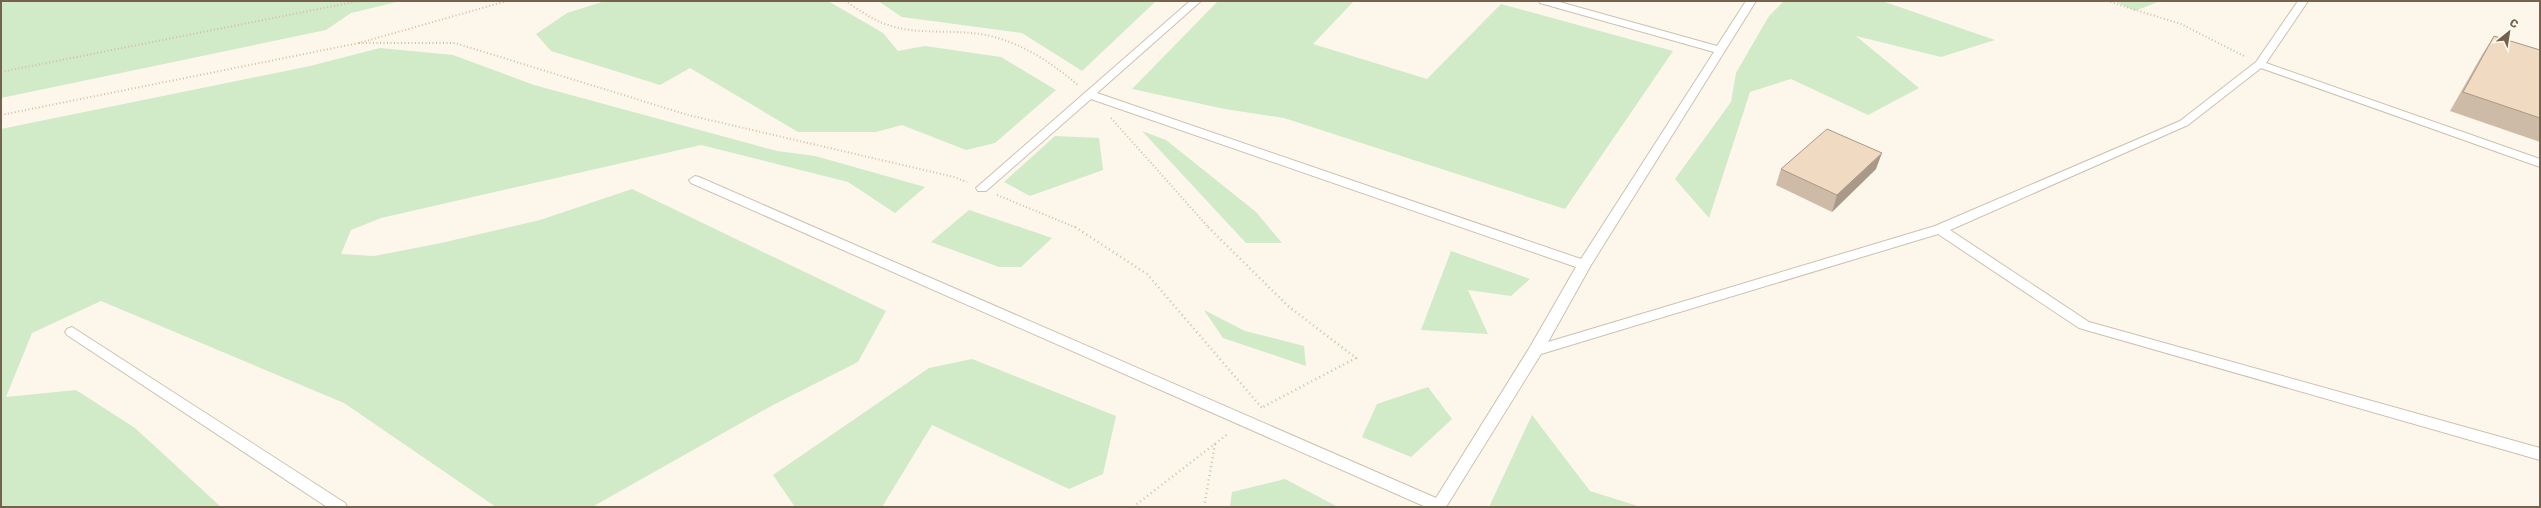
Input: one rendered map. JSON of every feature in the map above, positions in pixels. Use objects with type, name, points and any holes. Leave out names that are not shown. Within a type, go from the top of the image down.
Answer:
[{"type":"lane","points":[[982,188],[1196,1]]},
{"type":"lane","points":[[1544,1],[1720,50]]},
{"type":"lane","points":[[695,180],[1438,507],[1536,350],[1584,265],[1751,1]]},
{"type":"lane","points":[[1536,350],[1940,229],[2184,123],[2260,64],[2303,1]]},
{"type":"lane","points":[[2260,64],[2540,164]]},
{"type":"lane","points":[[1089,94],[1584,265]]},
{"type":"lane","points":[[1940,229],[2084,325],[2540,454]]},
{"type":"lane","points":[[72,332],[339,507]]},
{"type":"path","points":[[1,72],[359,1]]},
{"type":"path","points":[[1,115],[359,43],[507,1]]},
{"type":"path","points":[[845,1],[885,24],[927,31],[983,34],[1023,48],[1061,70],[1089,94]]},
{"type":"path","points":[[2108,1],[2182,24],[2260,64]]},
{"type":"path","points":[[359,43],[456,43],[688,115],[954,177],[982,188],[1076,227],[1147,274],[1262,408]]},
{"type":"path","points":[[1110,117],[1245,265],[1332,342],[1356,358]]},
{"type":"path","points":[[1204,507],[1215,443]]},
{"type":"green space","points":[[1,1],[401,1],[351,13],[326,30],[1,98]]},
{"type":"green space","points":[[605,1],[828,1],[883,33],[898,51],[925,46],[1001,57],[1056,90],[995,143],[966,150],[902,125],[876,132],[798,132],[690,68],[660,85],[551,51],[536,34],[567,13]]},
{"type":"green space","points":[[878,1],[1156,1],[1082,71],[1022,33],[902,17]]},
{"type":"green space","points":[[1218,1],[1354,1],[1313,44],[1427,79],[1501,4],[1673,51],[1565,209],[1284,118],[1225,109],[1132,89]]},
{"type":"green space","points":[[1784,1],[1882,1],[1995,40],[1941,57],[1856,36],[1919,88],[1868,115],[1791,79],[1750,92],[1709,218],[1675,179],[1731,102],[1736,73],[1769,16]]},
{"type":"green space","points":[[2114,1],[2160,1],[2135,11]]},
{"type":"green space","points":[[380,48],[453,55],[534,85],[777,151],[815,156],[925,187],[895,213],[848,182],[701,145],[381,218],[351,230],[341,254],[374,256],[441,243],[540,220],[632,189],[886,311],[858,362],[773,405],[592,507],[496,507],[344,403],[101,301],[32,333],[6,397],[76,390],[135,428],[221,507],[1,507],[1,129],[310,66]]},
{"type":"green space","points":[[1142,131],[1166,140],[1256,212],[1282,243],[1246,243]]},
{"type":"green space","points":[[1055,136],[1099,138],[1103,170],[1030,196],[1004,182]]},
{"type":"green space","points":[[969,210],[1052,238],[1021,267],[999,267],[931,242]]},
{"type":"green space","points":[[1451,251],[1530,279],[1511,296],[1468,290],[1488,334],[1421,330]]},
{"type":"green space","points":[[1204,310],[1245,331],[1304,346],[1306,366],[1223,338]]},
{"type":"green space","points":[[972,359],[1116,416],[1103,474],[1069,489],[932,425],[882,507],[795,507],[773,475],[929,368]]},
{"type":"green space","points":[[1428,387],[1452,419],[1411,457],[1362,437],[1377,404]]},
{"type":"green space","points":[[1532,415],[1590,491],[1641,507],[1489,507]]},
{"type":"green space","points":[[1285,479],[1338,507],[1230,507],[1232,492]]},
{"type":"building","points":[[2494,36],[2540,50],[2540,118],[2463,92]]},
{"type":"building","points":[[1827,129],[1882,153],[1837,195],[1781,169]]}]
